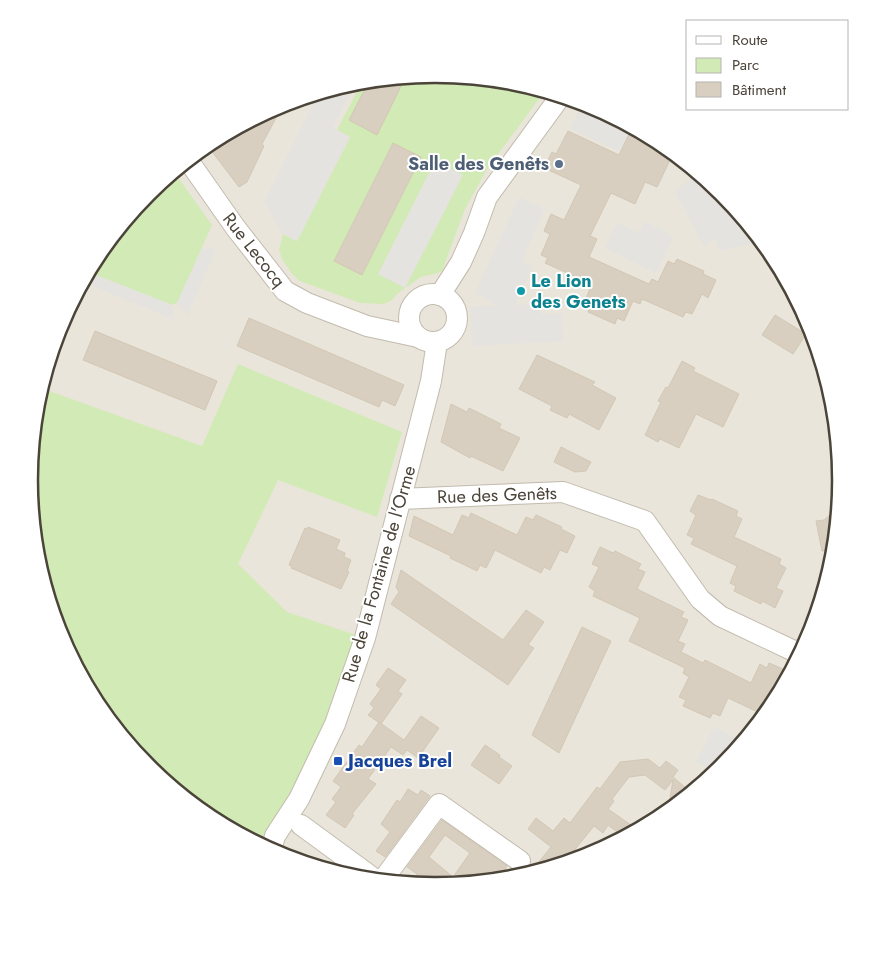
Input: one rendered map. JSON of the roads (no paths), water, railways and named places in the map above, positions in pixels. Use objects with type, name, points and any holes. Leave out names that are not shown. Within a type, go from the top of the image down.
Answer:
[{"type":"street","points":[[447,302],[468,261],[474,233],[487,197],[556,103]]},
{"type":"street","name":"Rue Lecocq","points":[[193,166],[236,228],[285,291],[307,303],[367,326],[427,339]]},
{"type":"street","points":[[367,326],[391,320],[410,310],[419,299],[433,294],[447,302],[457,320],[455,327],[451,334],[444,339],[427,339],[410,325],[410,310]]},
{"type":"street","name":"Rue de la Fontaine de l'Orme","points":[[274,843],[275,836],[299,799],[335,724],[365,638],[431,381],[427,339]]},
{"type":"street","name":"Rue des Genêts","points":[[400,499],[563,492],[645,521],[708,608],[720,616],[793,651]]},
{"type":"street","name":"Rue de la Fontaine de l'Orme","points":[[279,845],[301,824],[298,814],[299,799]]},
{"type":"street","points":[[387,874],[438,804],[520,862]]},
{"type":"street","points":[[301,824],[364,871]]},
{"type":"place","name":"Salle des Genêts","points":[[559,164]]},
{"type":"place","name":"Le Lion des Genets","points":[[521,291]]},
{"type":"place","name":"Jacques Brel","points":[[338,761]]}]
